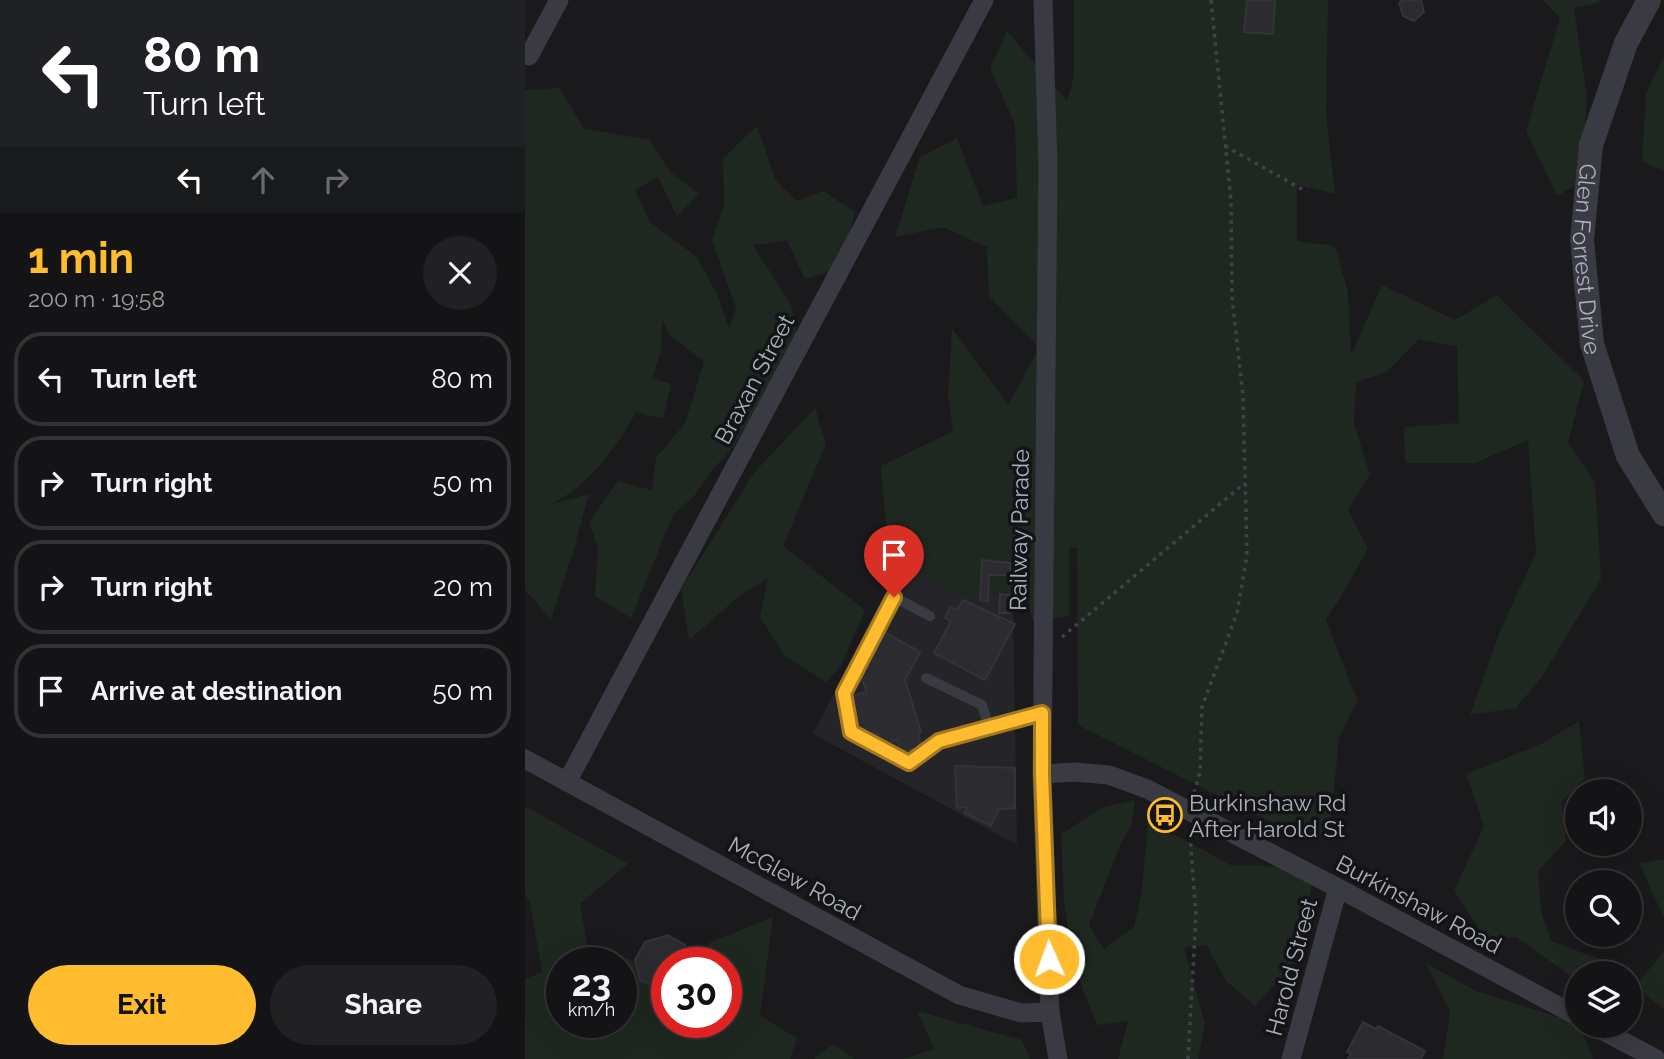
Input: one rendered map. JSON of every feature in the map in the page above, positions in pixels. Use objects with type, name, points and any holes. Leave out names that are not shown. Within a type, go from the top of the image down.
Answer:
[{"type":"street","points":[[529,56],[559,0]]},
{"type":"street","name":"Braxan Street","points":[[568,782],[984,0]]},
{"type":"street","name":"Railway Parade","points":[[1043,0],[1048,167],[1042,774],[1051,1012],[1058,1059]]},
{"type":"street","name":"Glen Forrest Drive","points":[[1649,0],[1626,43],[1591,145],[1582,240],[1592,344],[1629,456],[1664,514]]},
{"type":"street","name":"McGlew Road","points":[[525,759],[959,995],[1021,1013],[1051,1012]]},
{"type":"street","name":"Burkinshaw Road","points":[[1042,774],[1075,772],[1109,775],[1147,789],[1565,1010]]},
{"type":"street","name":"Harold Street","points":[[1291,1059],[1338,888]]},
{"type":"street","points":[[1617,1038],[1657,1059]]},
{"type":"lane","points":[[930,616],[894,597],[844,693],[851,732],[909,763],[939,741],[1042,713]]},
{"type":"lane","points":[[926,678],[982,705],[989,727]]},
{"type":"path","points":[[1188,1059],[1196,916],[1188,811],[1200,772],[1202,707],[1237,613],[1247,555],[1243,396],[1231,297],[1231,201],[1211,0]]},
{"type":"path","points":[[1225,146],[1307,192]]},
{"type":"path","points":[[1043,654],[1245,483]]},
{"type":"shaded area","points":[[1074,0],[1328,0],[1326,115],[1335,194],[1297,185],[1297,241],[1335,246],[1348,292],[1351,355],[1382,285],[1455,320],[1497,295],[1584,381],[1568,443],[1595,482],[1601,579],[1541,678],[1516,708],[1470,715],[1500,631],[1536,553],[1528,440],[1475,463],[1405,463],[1404,427],[1459,423],[1457,347],[1419,339],[1387,372],[1356,382],[1354,423],[1370,475],[1348,510],[1368,549],[1326,619],[1358,699],[1339,738],[1329,840],[1303,832],[1302,838],[1078,725],[1077,548],[1069,548],[1069,616],[1033,622],[1027,597],[960,596],[925,576],[886,525],[881,466],[953,431],[948,396],[952,328],[1008,405],[1039,348],[989,296],[987,247],[943,227],[895,237],[920,157],[957,138],[983,206],[1017,198],[1015,124],[990,69],[1007,31],[1067,101],[1074,77]]},
{"type":"shaded area","points":[[1543,0],[1600,0],[1598,3],[1574,8],[1587,98],[1581,182],[1557,196],[1526,131],[1560,18]]},
{"type":"shaded area","points":[[1664,56],[1664,171],[1642,162],[1646,93]]},
{"type":"shaded area","points":[[560,88],[584,129],[650,140],[670,172],[699,194],[677,216],[658,177],[635,190],[650,222],[697,257],[717,294],[729,329],[736,308],[712,241],[724,204],[723,158],[757,126],[776,181],[797,201],[823,191],[855,212],[842,268],[805,279],[787,241],[753,245],[791,305],[799,345],[733,447],[708,475],[695,495],[673,515],[631,618],[595,596],[598,548],[589,522],[618,481],[652,490],[656,458],[685,423],[704,362],[669,335],[662,319],[661,352],[652,378],[671,384],[663,419],[636,412],[601,464],[578,487],[552,504],[589,494],[551,619],[525,590],[525,90]]},
{"type":"shaded area","points":[[815,408],[826,444],[783,546],[865,610],[841,666],[826,682],[785,656],[760,617],[768,578],[737,598],[689,640],[681,589],[754,473]]},
{"type":"shaded area","points":[[932,505],[1012,546],[1017,845],[813,734]]},
{"type":"shaded area","points":[[1579,721],[1585,778],[1565,779],[1565,798],[1561,802],[1565,842],[1538,871],[1541,911],[1551,941],[1605,961],[1565,961],[1565,972],[1516,937],[1487,940],[1454,891],[1484,826],[1466,774],[1543,743]]},
{"type":"shaded area","points":[[1135,800],[1132,823],[1120,846],[1089,925],[1104,949],[1134,927],[1141,896],[1148,825],[1180,837],[1230,865],[1283,867],[1313,877],[1300,956],[1255,1006],[1226,981],[1207,946],[1184,947],[1205,1024],[1198,1059],[1118,1059],[1128,1021],[1097,1025],[1074,967],[1064,902],[1061,834],[1103,807]]},
{"type":"shaded area","points":[[525,806],[628,864],[580,904],[587,947],[546,947],[546,1038],[637,1038],[637,967],[651,983],[651,1038],[742,1038],[742,947],[706,947],[711,942],[773,917],[760,1016],[797,1038],[790,1059],[525,1059],[525,979],[542,972],[530,902],[525,895]]},
{"type":"shaded area","points":[[1664,859],[1664,918],[1639,863]]},
{"type":"shaded area","points":[[1664,951],[1664,1010],[1642,991],[1642,978]]},
{"type":"shaded area","points":[[1426,963],[1476,991],[1565,1019],[1565,1038],[1585,1038],[1593,1059],[1443,1059],[1450,1012]]},
{"type":"shaded area","points":[[917,1011],[1022,1040],[1030,1059],[904,1059],[934,1049]]},
{"type":"shaded area","points":[[833,1044],[855,1059],[814,1059]]},
{"type":"building","points":[[1247,0],[1275,0],[1273,34],[1244,32]]},
{"type":"building","points":[[1403,0],[1421,0],[1424,12],[1414,21],[1403,16],[1399,3]]},
{"type":"building","points":[[982,560],[1010,563],[1010,575],[989,575],[988,601],[980,600]]},
{"type":"building","points":[[1000,594],[1010,595],[1010,613],[999,613]]},
{"type":"building","points":[[963,600],[1015,624],[985,680],[934,653],[951,621],[945,618],[950,607],[957,610]]},
{"type":"building","points":[[882,631],[920,652],[905,680],[921,732],[918,733],[921,747],[901,752],[897,740],[881,745],[878,734],[859,732],[852,696],[867,692],[861,677]]},
{"type":"building","points":[[955,766],[1015,768],[1015,808],[999,809],[991,826],[964,813],[968,807],[957,808]]},
{"type":"building","points":[[668,935],[686,947],[651,947],[651,985],[640,980],[637,968],[637,956],[645,942]]},
{"type":"building","points":[[1363,1022],[1376,1029],[1378,1026],[1425,1051],[1421,1059],[1348,1059],[1351,1054],[1347,1052]]},
{"type":"place","name":"Burkinshaw Rd After Harold St","points":[[1165,815]]},
{"type":"route","points":[[894,597],[844,693],[851,732],[909,763],[939,741],[1042,713],[1049,959]]}]
